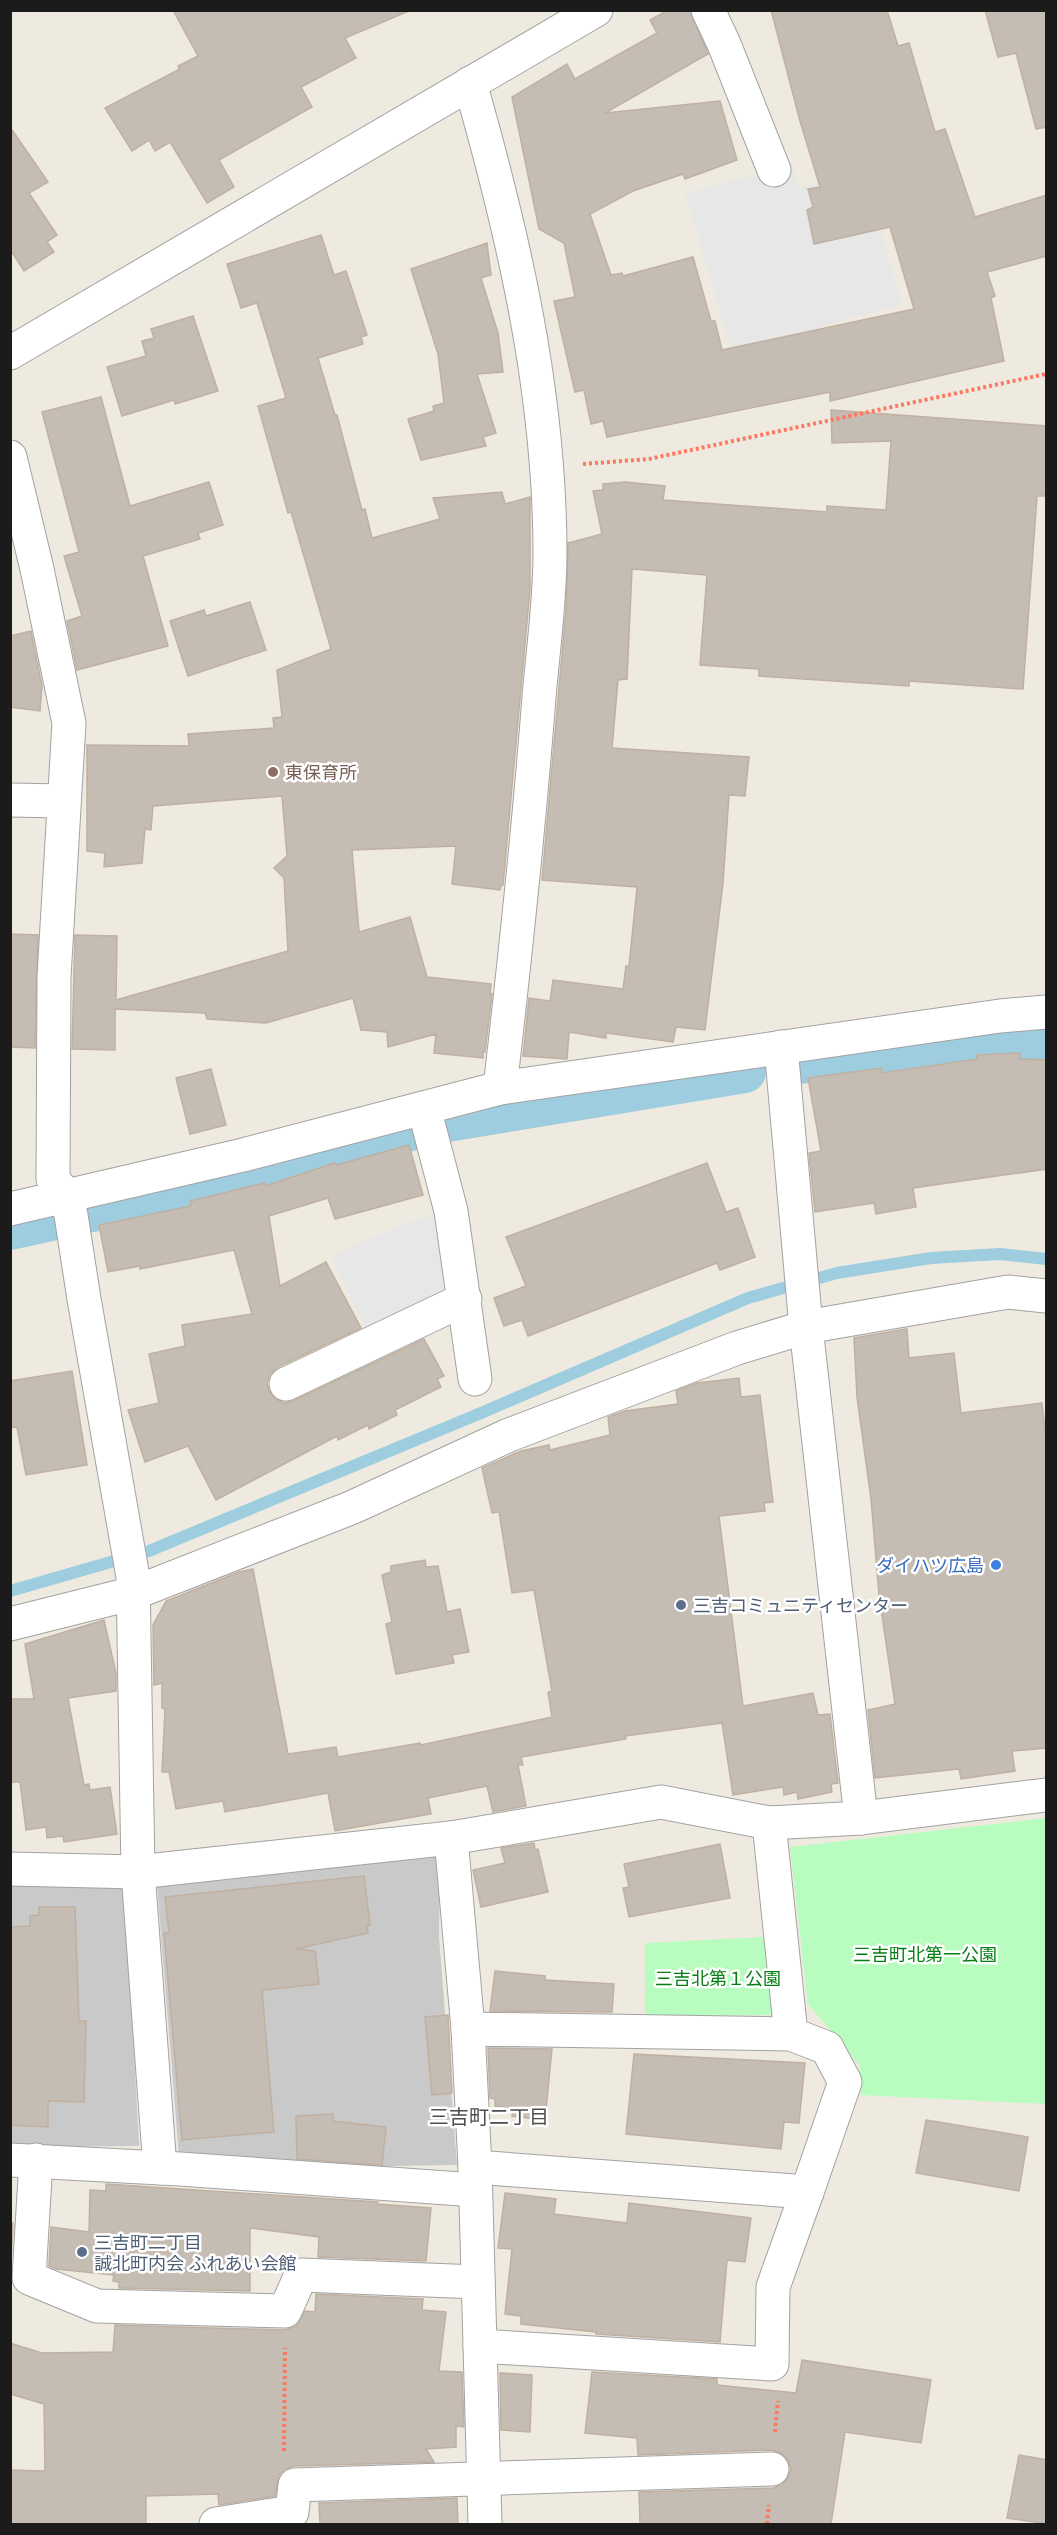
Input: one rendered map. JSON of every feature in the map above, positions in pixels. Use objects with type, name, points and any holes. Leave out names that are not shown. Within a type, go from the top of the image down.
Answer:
[{"type":"street","points":[[10,353],[596,10]]},
{"type":"street","points":[[708,10],[724,44],[774,170]]},
{"type":"street","points":[[470,83],[500,188],[534,346],[546,467],[550,555],[529,832],[500,1088]]},
{"type":"street","points":[[10,457],[38,569],[69,723],[54,977],[53,1179],[66,1196],[126,1528],[133,1585],[138,1872],[160,2168]]},
{"type":"street","points":[[10,800],[64,801]]},
{"type":"street","points":[[10,1209],[243,1155],[500,1088],[1000,1016],[1047,1012]]},
{"type":"street","points":[[781,1047],[806,1320],[861,1818]]},
{"type":"street","points":[[424,1108],[451,1211],[475,1379]]},
{"type":"street","points":[[10,1624],[133,1585],[353,1507],[509,1435],[806,1320],[1008,1292],[1047,1296]]},
{"type":"street","points":[[286,1384],[465,1299]]},
{"type":"street","points":[[10,1869],[138,1872],[451,1838],[661,1802],[768,1823],[861,1818],[1047,1795]]},
{"type":"street","points":[[768,1823],[791,2034]]},
{"type":"street","points":[[451,1838],[468,2028],[475,2179],[484,2524]]},
{"type":"street","points":[[468,2028],[791,2034],[827,2048],[845,2082],[773,2287],[772,2364],[480,2346]]},
{"type":"street","points":[[478,2282],[301,2275],[285,2311],[97,2306],[28,2278],[23,2160],[160,2168],[807,2193]]},
{"type":"street","points":[[216,2524],[292,2512],[295,2485],[772,2469]]},
{"type":"path","points":[[546,467],[649,459],[1047,374]]},
{"type":"path","points":[[285,2311],[284,2475],[295,2485]]},
{"type":"shaded area","points":[[792,164],[799,188],[863,170],[902,304],[732,352],[685,194]]},
{"type":"shaded area","points":[[435,1213],[451,1293],[368,1334],[332,1257],[377,1235]]},
{"type":"shaded area","points":[[440,1851],[439,1937],[457,2165],[180,2169],[157,1885]]},
{"type":"shaded area","points":[[11,1882],[125,1883],[139,2146],[11,2147]]},
{"type":"green space","name":"三吉町北第一公園","points":[[1046,1818],[1046,2104],[861,2095],[859,2065],[808,2004],[790,1847]]},
{"type":"green space","name":"三吉北第１公園","points":[[765,1937],[772,2015],[645,2016],[645,1943]]},
{"type":"building","points":[[173,10],[409,11],[345,38],[356,58],[301,87],[312,107],[219,160],[234,187],[207,203],[170,142],[155,151],[149,140],[132,151],[105,108],[180,69],[178,66],[198,56]]},
{"type":"building","points":[[668,10],[690,10],[708,54],[605,113],[720,101],[737,160],[685,179],[683,174],[633,191],[590,214],[611,275],[622,273],[623,276],[693,257],[711,321],[715,321],[722,350],[914,309],[890,227],[814,244],[807,210],[813,207],[808,189],[820,187],[771,10],[887,10],[898,46],[909,43],[935,132],[945,129],[975,217],[1047,195],[1047,256],[987,272],[995,296],[991,298],[1004,361],[830,401],[830,392],[607,437],[603,421],[591,424],[584,390],[575,392],[554,301],[575,297],[564,243],[539,229],[512,97],[567,64],[575,79],[657,33],[650,20]]},
{"type":"building","points":[[985,10],[1047,10],[1047,127],[1036,129],[1016,53],[998,57]]},
{"type":"building","points":[[10,127],[48,182],[29,193],[57,235],[47,242],[54,252],[24,271],[10,249]]},
{"type":"building","points":[[321,235],[334,275],[346,271],[367,335],[361,337],[363,344],[318,358],[335,415],[337,415],[362,510],[365,509],[372,538],[440,519],[433,498],[502,492],[505,504],[530,497],[530,589],[503,885],[500,890],[452,884],[456,846],[352,850],[359,932],[410,917],[427,977],[491,984],[490,993],[492,994],[485,1052],[483,1052],[483,1058],[434,1053],[436,1034],[388,1047],[387,1032],[361,1030],[353,998],[266,1023],[207,1019],[205,1013],[115,1009],[115,1050],[72,1049],[75,935],[117,936],[116,1000],[288,951],[284,878],[274,868],[287,856],[282,796],[153,806],[151,830],[145,829],[142,863],[104,867],[105,853],[87,851],[87,745],[189,746],[188,734],[274,728],[273,718],[282,717],[277,670],[331,649],[291,512],[288,513],[258,406],[286,398],[257,303],[241,308],[227,264]]},
{"type":"building","points":[[487,243],[491,275],[481,278],[498,333],[503,372],[477,374],[496,433],[483,437],[486,446],[421,460],[408,419],[434,411],[433,406],[444,403],[438,354],[411,269]]},
{"type":"building","points":[[193,316],[218,391],[175,404],[174,400],[122,416],[107,367],[146,356],[142,341],[154,338],[151,329]]},
{"type":"building","points":[[101,397],[130,506],[209,482],[223,525],[198,533],[200,539],[143,556],[168,646],[77,670],[67,621],[82,616],[64,556],[79,552],[42,412]]},
{"type":"building","points":[[831,410],[1047,426],[1047,496],[1037,496],[1023,689],[909,681],[909,686],[759,676],[759,669],[700,665],[707,575],[632,569],[627,679],[618,680],[612,748],[749,757],[745,796],[729,795],[723,883],[705,1030],[676,1027],[673,1042],[606,1033],[606,1038],[569,1032],[567,1059],[523,1056],[529,998],[550,1001],[553,980],[623,989],[626,966],[629,966],[637,887],[542,880],[566,609],[568,543],[602,534],[593,491],[603,490],[603,484],[625,482],[665,486],[663,500],[827,512],[827,506],[886,510],[891,441],[832,443]]},
{"type":"building","points":[[250,602],[266,650],[188,676],[170,621],[204,610],[206,616]]},
{"type":"building","points":[[31,631],[42,686],[40,711],[10,707],[10,636]]},
{"type":"building","points":[[10,934],[38,935],[35,1048],[10,1047]]},
{"type":"building","points":[[1020,1053],[1020,1059],[1047,1060],[1047,1169],[913,1188],[916,1207],[876,1214],[874,1203],[815,1212],[809,1153],[821,1151],[808,1078],[882,1068],[882,1073],[977,1059],[977,1055]]},
{"type":"building","points":[[211,1069],[226,1125],[190,1134],[176,1078]]},
{"type":"building","points":[[409,1145],[423,1195],[335,1219],[328,1198],[269,1216],[280,1286],[326,1262],[361,1328],[278,1367],[270,1374],[267,1383],[275,1399],[284,1403],[293,1401],[424,1339],[444,1376],[437,1379],[441,1387],[395,1410],[397,1415],[369,1429],[368,1425],[338,1440],[337,1436],[216,1500],[188,1446],[145,1462],[128,1410],[159,1403],[149,1354],[185,1346],[182,1325],[252,1314],[234,1250],[140,1269],[140,1266],[108,1272],[99,1225],[191,1206],[190,1201],[264,1183],[265,1186],[335,1163],[336,1165]]},
{"type":"building","points":[[707,1163],[726,1212],[738,1208],[755,1257],[720,1270],[717,1263],[528,1336],[522,1320],[504,1326],[494,1298],[526,1286],[506,1237]]},
{"type":"building","points":[[907,1329],[909,1358],[954,1353],[961,1413],[1042,1403],[1047,1446],[1047,1748],[1012,1751],[1015,1771],[961,1779],[959,1769],[875,1778],[868,1710],[895,1704],[879,1595],[871,1499],[857,1397],[854,1338]]},
{"type":"building","points":[[72,1371],[87,1465],[26,1475],[17,1427],[10,1428],[10,1381]]},
{"type":"building","points":[[739,1378],[741,1397],[760,1395],[773,1502],[764,1503],[765,1511],[719,1516],[743,1706],[813,1693],[818,1715],[830,1714],[838,1783],[831,1784],[832,1792],[798,1799],[797,1792],[784,1795],[783,1787],[733,1795],[722,1723],[625,1736],[626,1739],[521,1757],[523,1765],[518,1765],[526,1806],[493,1812],[487,1786],[428,1798],[431,1814],[335,1831],[328,1793],[225,1812],[223,1801],[176,1809],[169,1772],[162,1772],[165,1709],[162,1708],[162,1683],[154,1685],[153,1625],[166,1601],[239,1572],[253,1569],[288,1754],[336,1747],[338,1757],[420,1743],[421,1745],[552,1717],[548,1692],[552,1691],[534,1590],[512,1593],[499,1512],[492,1513],[482,1468],[521,1451],[549,1445],[550,1450],[610,1435],[608,1417],[625,1411],[678,1404],[676,1391],[697,1383]]},
{"type":"building","points":[[425,1560],[426,1567],[438,1566],[447,1612],[460,1609],[469,1652],[452,1655],[454,1663],[396,1674],[386,1624],[392,1622],[382,1575],[391,1572],[391,1566]]},
{"type":"building","points":[[104,1620],[116,1673],[116,1691],[68,1698],[84,1785],[89,1784],[90,1790],[110,1787],[117,1834],[64,1842],[63,1836],[47,1838],[46,1827],[26,1830],[20,1782],[10,1782],[10,1699],[34,1699],[25,1644]]},
{"type":"building","points":[[534,1843],[535,1850],[538,1849],[548,1892],[481,1907],[473,1870],[505,1863],[501,1848]]},
{"type":"building","points":[[720,1844],[730,1898],[629,1917],[623,1888],[629,1887],[624,1864]]},
{"type":"building","points":[[364,1876],[370,1925],[367,1926],[368,1933],[296,1949],[315,1951],[319,1984],[262,1990],[274,2132],[182,2140],[164,1933],[169,1933],[165,1897]]},
{"type":"building","points":[[39,1907],[75,1907],[79,2021],[86,2021],[84,2102],[48,2101],[48,2127],[10,2125],[10,1927],[30,1926],[30,1916],[39,1915]]},
{"type":"building","points":[[495,1971],[545,1976],[545,1980],[614,1984],[612,2012],[490,2011]]},
{"type":"building","points":[[448,2015],[452,2093],[432,2095],[425,2017]]},
{"type":"building","points":[[488,2048],[552,2049],[545,2120],[512,2116],[513,2108],[495,2106],[495,2099],[490,2098]]},
{"type":"building","points":[[634,2054],[805,2063],[799,2123],[784,2122],[781,2149],[626,2134]]},
{"type":"building","points":[[333,2114],[333,2121],[386,2127],[382,2165],[297,2159],[296,2116]]},
{"type":"building","points":[[926,2120],[1028,2137],[1019,2191],[916,2173]]},
{"type":"building","points":[[106,2184],[378,2202],[377,2204],[431,2208],[426,2261],[318,2257],[319,2237],[250,2228],[250,2291],[119,2288],[119,2282],[113,2281],[114,2275],[56,2269],[49,2266],[51,2227],[89,2232],[90,2190],[106,2191]]},
{"type":"building","points":[[505,2193],[556,2199],[554,2214],[627,2223],[629,2203],[751,2218],[745,2262],[727,2260],[720,2342],[596,2334],[596,2332],[521,2324],[521,2316],[505,2314],[512,2249],[498,2248]]},
{"type":"building","points":[[10,2223],[13,2223],[11,2264],[10,2264]]},
{"type":"building","points":[[316,2294],[423,2299],[422,2310],[446,2312],[439,2371],[462,2372],[464,2427],[456,2426],[456,2447],[426,2449],[434,2462],[294,2466],[285,2469],[279,2475],[275,2496],[219,2505],[218,2494],[146,2496],[146,2524],[10,2524],[10,2470],[45,2471],[44,2404],[10,2394],[10,2343],[42,2353],[113,2352],[115,2325],[285,2330],[296,2326],[305,2311],[315,2312]]},
{"type":"building","points":[[802,2360],[931,2380],[921,2443],[845,2432],[831,2524],[640,2524],[639,2492],[773,2488],[782,2485],[791,2469],[788,2460],[781,2453],[771,2450],[638,2455],[637,2438],[585,2433],[592,2372],[717,2379],[717,2385],[796,2393]]},
{"type":"building","points":[[500,2373],[532,2375],[530,2432],[501,2430]]},
{"type":"building","points":[[1019,2455],[1047,2460],[1047,2524],[1007,2518]]},
{"type":"building","points":[[457,2498],[458,2524],[320,2524],[319,2503]]},
{"type":"waterway","points":[[797,1063],[1046,1043]]},
{"type":"waterway","points":[[93,1211],[447,1121],[745,1072]]},
{"type":"waterway","points":[[10,1229],[51,1220]]},
{"type":"waterway","points":[[10,1591],[149,1551],[481,1413],[748,1298],[837,1273],[931,1258],[1000,1254],[1046,1259]]},
{"type":"place","name":"東保育所","points":[[273,772]]},
{"type":"place","name":"ダイハツ広島","points":[[996,1565]]},
{"type":"place","name":"三吉コミュニティセンター","points":[[681,1605]]},
{"type":"place","name":"三吉町二丁目 誠北町内会 ふれあい会館","points":[[82,2252]]},
{"type":"district","name":"三吉町二丁目","points":[[489,2116]]}]
